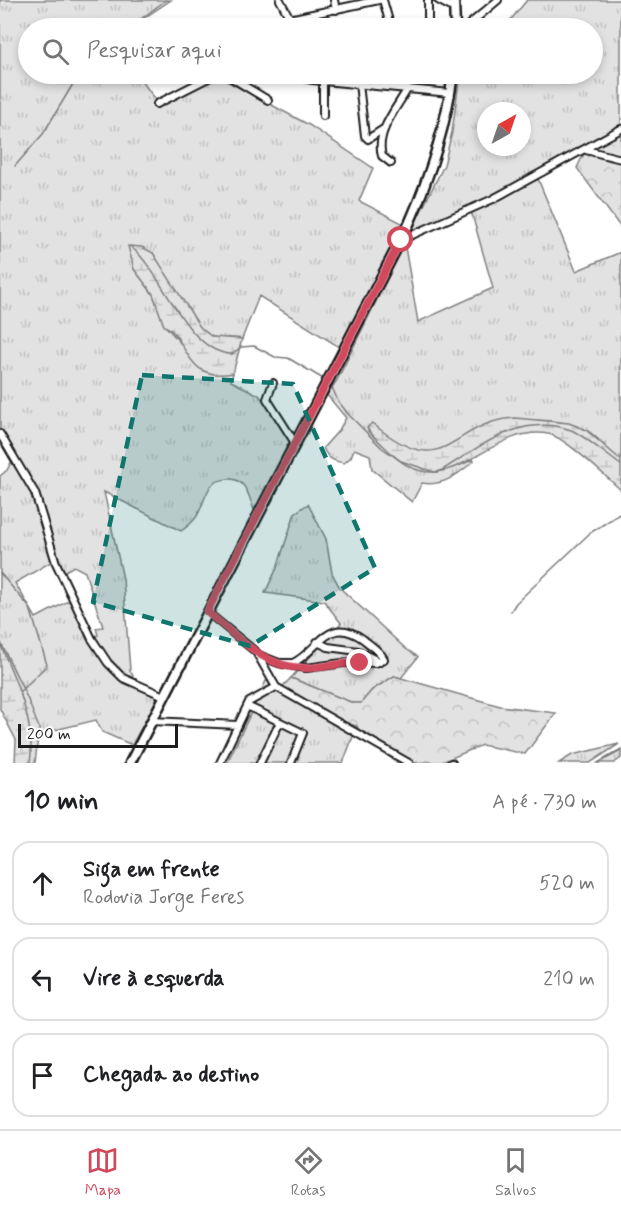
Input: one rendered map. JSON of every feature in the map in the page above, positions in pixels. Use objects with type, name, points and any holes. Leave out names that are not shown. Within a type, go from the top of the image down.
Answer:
[{"type":"main road","points":[[130,763],[401,240],[429,174],[451,84]]},
{"type":"street","points":[[279,0],[289,18]]},
{"type":"street","points":[[334,0],[336,10]]},
{"type":"street","points":[[295,18],[379,0]]},
{"type":"street","points":[[384,0],[388,18]]},
{"type":"street","points":[[428,0],[428,18]]},
{"type":"street","points":[[438,0],[455,4]]},
{"type":"street","points":[[477,18],[498,0]]},
{"type":"street","points":[[157,104],[196,84]]},
{"type":"street","points":[[242,84],[268,100]]},
{"type":"street","points":[[323,84],[323,116]]},
{"type":"street","points":[[385,128],[368,139],[365,137],[359,84],[450,93]]},
{"type":"street","points":[[391,163],[381,152],[380,142],[385,128],[408,88]]},
{"type":"street","points":[[401,240],[493,199],[621,129]]},
{"type":"street","points":[[585,150],[621,159]]},
{"type":"street","points":[[273,383],[267,399],[295,443]]},
{"type":"street","points":[[0,434],[35,493],[56,563],[92,639],[123,678],[164,696]]},
{"type":"street","points":[[207,612],[258,655],[279,663],[293,668],[380,662],[384,659],[382,655],[348,632],[333,632],[316,642],[296,662],[279,663]]},
{"type":"street","points":[[316,642],[328,647],[351,649],[380,662]]},
{"type":"street","points":[[258,655],[276,687],[409,763]]},
{"type":"street","points":[[220,763],[246,706],[253,698],[276,687]]},
{"type":"street","points":[[246,706],[303,734],[291,763]]},
{"type":"street","points":[[152,721],[238,725]]},
{"type":"street","points":[[260,763],[280,722]]},
{"type":"highlighted area","points":[[142,375],[293,384],[375,568],[250,646],[93,602]]},
{"type":"green space","points":[[0,0],[171,0],[144,18],[18,18],[18,84],[144,84],[160,106],[205,84],[232,84],[309,125],[373,168],[359,201],[404,224],[339,347],[259,296],[242,339],[213,337],[197,324],[188,312],[153,253],[134,269],[153,294],[164,325],[201,367],[205,371],[233,373],[231,381],[259,395],[291,438],[254,510],[244,486],[238,481],[224,479],[209,489],[197,516],[181,531],[104,492],[123,579],[130,670],[138,686],[160,693],[132,745],[102,732],[96,720],[38,734],[28,700],[0,641],[0,476],[7,470],[14,457],[0,439]],"holes":[[[54,560],[60,574],[74,566],[85,572],[103,627],[96,628],[98,635],[87,640],[72,599],[36,618],[15,583]]]},
{"type":"green space","points":[[527,0],[621,0],[621,130],[596,138],[536,174],[576,271],[621,252],[621,460],[586,430],[551,421],[523,420],[497,423],[478,429],[448,446],[423,453],[402,447],[372,423],[368,431],[392,453],[415,467],[441,471],[473,459],[474,461],[444,481],[422,483],[412,502],[372,469],[370,455],[354,449],[351,457],[344,463],[327,455],[323,448],[346,418],[327,395],[337,380],[444,165],[452,132],[459,84],[603,84],[603,18],[512,18]],"holes":[[[471,211],[493,288],[418,322],[405,247],[419,232]]]},
{"type":"green space","points":[[621,130],[621,228],[577,168],[585,152],[594,142]]},
{"type":"green space","points":[[128,246],[142,247],[153,253],[200,327],[212,337],[242,339],[233,373],[216,374],[204,371],[195,365],[178,338],[164,326],[153,294],[134,269]]},
{"type":"green space","points":[[515,418],[569,423],[586,430],[621,460],[621,490],[574,449],[548,434],[526,434],[506,440],[449,469],[430,472],[410,467],[389,451],[367,428],[372,423],[397,441],[417,450],[433,451],[492,422]]},
{"type":"green space","points":[[308,504],[326,539],[332,573],[340,588],[406,649],[418,657],[401,678],[394,676],[372,690],[361,703],[353,703],[291,678],[341,623],[324,601],[265,593],[277,568],[295,513]]},
{"type":"green space","points":[[0,641],[39,728],[35,763],[15,763],[16,740],[0,709]]},
{"type":"green space","points":[[394,676],[500,706],[556,713],[525,754],[482,745],[442,762],[398,763],[362,737],[357,726],[336,720],[307,707],[283,686],[291,678],[353,703],[361,703],[372,690]]},
{"type":"green space","points":[[266,681],[283,686],[290,695],[328,719],[357,726],[343,763],[227,763]]},
{"type":"green space","points":[[619,744],[590,763],[559,763],[572,755]]},
{"type":"green space","points":[[621,749],[621,758],[614,763],[598,763]]},
{"type":"waterway","points":[[142,18],[166,0]]},
{"type":"waterway","points":[[15,166],[43,134],[73,84]]},
{"type":"waterway","points":[[131,247],[143,259],[201,341],[216,350],[232,354],[241,347],[254,346],[275,357],[288,358],[325,380]]},
{"type":"waterway","points":[[331,385],[338,401],[349,415],[382,448],[401,461],[434,472],[439,472],[501,435],[535,426],[553,426],[576,432],[621,465]]},
{"type":"waterway","points":[[511,611],[516,603],[590,533],[621,513]]},
{"type":"waterway","points":[[0,573],[30,608],[47,665],[20,692]]},
{"type":"waterway","points":[[0,643],[18,687],[27,717],[31,747],[30,763]]},
{"type":"waterway","points":[[598,763],[621,751]]},
{"type":"route","points":[[360,663],[293,668],[258,655],[207,612],[401,240]]}]
